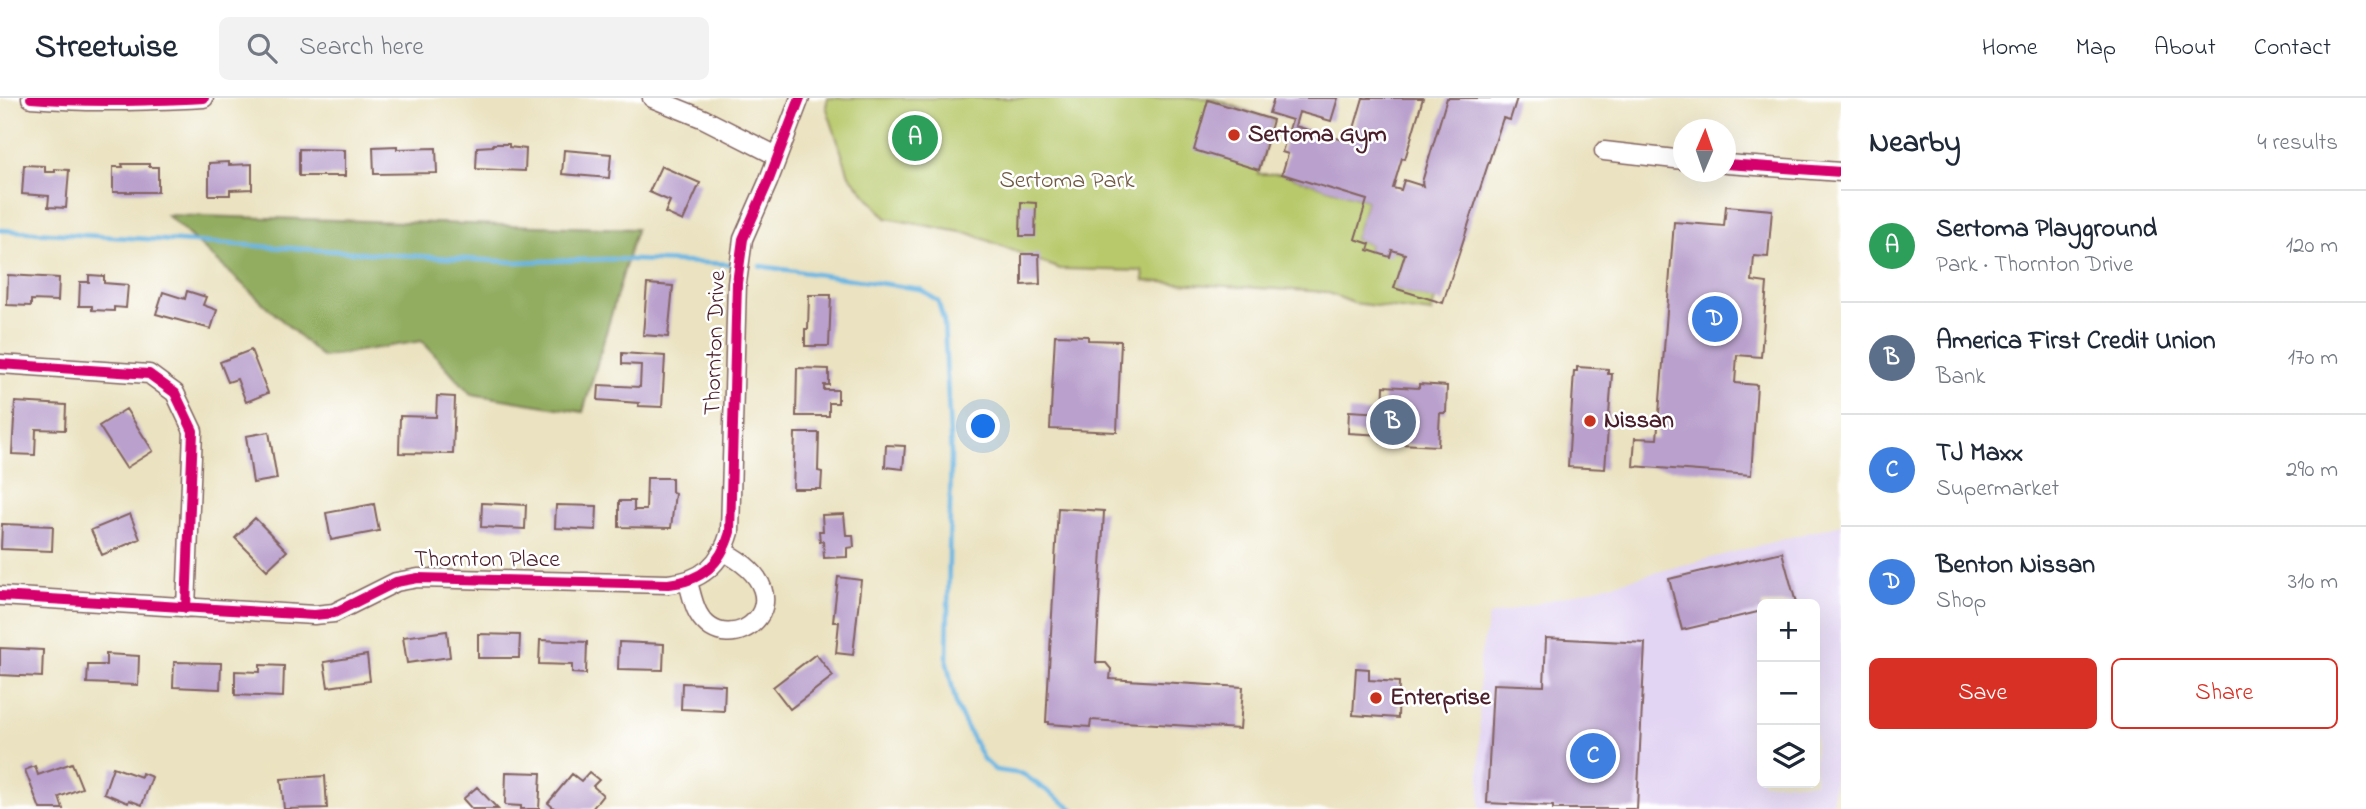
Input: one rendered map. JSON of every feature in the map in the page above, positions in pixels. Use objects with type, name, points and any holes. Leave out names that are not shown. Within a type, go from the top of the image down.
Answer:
[{"type":"street","points":[[31,98],[121,102],[204,98]]},
{"type":"street","points":[[652,98],[704,119],[777,156]]},
{"type":"street","name":"Thornton Drive","points":[[724,552],[730,532],[737,283],[743,239],[800,98]]},
{"type":"street","points":[[1604,152],[1673,159]]},
{"type":"street","points":[[1736,165],[1841,172]]},
{"type":"street","points":[[0,364],[149,374],[175,393],[193,431],[186,608]]},
{"type":"street","points":[[724,552],[742,561],[756,575],[765,591],[764,606],[759,618],[749,627],[735,632],[711,627],[698,614],[688,582],[709,568],[724,552]]},
{"type":"street","name":"Thornton Place","points":[[0,596],[324,614],[334,613],[396,582],[418,578],[654,584],[688,582]]},
{"type":"shaded area","points":[[1841,524],[1841,686],[1832,809],[1480,809],[1479,662],[1489,616]]},
{"type":"green space","name":"Sertoma Park","points":[[828,98],[1211,98],[1273,120],[1258,174],[1282,174],[1367,200],[1355,239],[1370,244],[1368,250],[1392,250],[1405,254],[1394,288],[1435,300],[1431,313],[1353,303],[1326,292],[1144,281],[1143,271],[1060,269],[971,234],[886,218],[849,175],[826,106]]},
{"type":"green space","points":[[167,215],[636,229],[583,412],[471,394],[422,341],[322,357]]},
{"type":"building","points":[[1274,98],[1338,98],[1331,121],[1299,112],[1295,126],[1350,142],[1363,98],[1423,98],[1405,159],[1402,158],[1393,188],[1401,190],[1404,180],[1423,186],[1447,98],[1517,98],[1510,120],[1503,118],[1443,303],[1394,288],[1405,254],[1392,250],[1390,257],[1368,250],[1370,244],[1355,239],[1367,200],[1282,174],[1288,154],[1282,152],[1292,120],[1269,113]]},
{"type":"building","name":"Sertoma Gym","points":[[1208,100],[1273,120],[1259,170],[1194,150]]},
{"type":"building","points":[[509,144],[509,147],[526,149],[525,171],[476,169],[477,147]]},
{"type":"building","points":[[397,146],[397,149],[436,148],[437,173],[374,174],[373,147]]},
{"type":"building","points":[[299,149],[345,150],[345,176],[299,176]]},
{"type":"building","points":[[564,150],[611,154],[609,178],[562,174]]},
{"type":"building","points":[[229,162],[229,165],[252,164],[252,189],[230,190],[230,195],[209,195],[209,163]]},
{"type":"building","points":[[122,164],[149,164],[149,167],[158,167],[158,192],[113,192],[113,167],[123,167]]},
{"type":"building","points":[[24,165],[45,166],[45,172],[55,172],[55,169],[69,170],[66,208],[48,207],[49,196],[22,194]]},
{"type":"building","points":[[661,166],[700,183],[683,221],[665,213],[670,201],[649,192]]},
{"type":"building","points":[[1021,202],[1036,203],[1035,236],[1020,236]]},
{"type":"building","points":[[1726,206],[1772,210],[1768,257],[1754,256],[1752,281],[1767,283],[1761,357],[1737,355],[1735,383],[1757,385],[1751,475],[1633,466],[1635,438],[1657,439],[1674,222],[1724,226]]},
{"type":"building","points":[[1022,254],[1039,254],[1040,284],[1022,285]]},
{"type":"building","points":[[8,275],[59,278],[58,301],[31,300],[31,306],[7,305]]},
{"type":"building","points":[[89,275],[104,276],[104,283],[128,285],[126,308],[114,307],[114,311],[92,310],[92,306],[79,306],[80,282],[89,282]]},
{"type":"building","points":[[647,284],[673,286],[668,337],[643,335]]},
{"type":"building","points":[[187,291],[206,297],[203,305],[217,310],[211,329],[156,314],[163,292],[185,299]]},
{"type":"building","points":[[809,295],[831,295],[829,346],[805,346]]},
{"type":"building","points":[[1055,335],[1121,341],[1117,432],[1050,429]]},
{"type":"building","points":[[251,350],[268,393],[246,402],[237,379],[228,382],[220,362]]},
{"type":"building","points":[[622,353],[665,356],[662,407],[598,400],[599,385],[640,387],[641,365],[622,364]]},
{"type":"building","name":"Nissan","points":[[1577,367],[1608,369],[1608,374],[1612,374],[1605,469],[1568,467],[1574,371],[1577,371]]},
{"type":"building","points":[[797,368],[829,369],[829,385],[824,385],[824,390],[838,390],[838,403],[829,403],[829,416],[796,416]]},
{"type":"building","points":[[1419,384],[1447,386],[1446,413],[1440,413],[1438,446],[1381,443],[1382,435],[1348,433],[1349,411],[1383,413],[1384,386],[1419,388]]},
{"type":"building","points":[[437,396],[455,397],[453,454],[399,453],[400,416],[436,417]]},
{"type":"building","points":[[15,402],[66,405],[65,430],[36,429],[35,455],[12,454]]},
{"type":"building","points":[[126,409],[153,451],[126,468],[99,426]]},
{"type":"building","points":[[269,432],[277,479],[253,483],[246,436]]},
{"type":"building","points":[[795,433],[819,433],[818,471],[822,472],[821,489],[793,489]]},
{"type":"building","points":[[886,445],[905,446],[903,469],[885,467]]},
{"type":"building","points":[[647,478],[672,478],[672,492],[675,493],[671,528],[619,527],[619,501],[634,501],[634,510],[646,510]]},
{"type":"building","points":[[482,503],[526,505],[525,529],[481,527]]},
{"type":"building","points":[[374,504],[379,531],[331,540],[326,513]]},
{"type":"building","points":[[556,505],[597,506],[596,530],[555,528]]},
{"type":"building","points":[[1058,508],[1104,511],[1096,663],[1106,663],[1111,669],[1110,679],[1243,687],[1240,729],[1091,720],[1090,727],[1046,722]]},
{"type":"building","points":[[130,514],[140,539],[102,555],[91,530]]},
{"type":"building","points":[[844,514],[846,535],[853,535],[854,547],[847,548],[847,557],[824,558],[823,541],[820,542],[819,531],[823,531],[822,515]]},
{"type":"building","points":[[255,518],[287,551],[267,570],[235,538]]},
{"type":"building","points":[[2,524],[53,526],[52,551],[1,549]]},
{"type":"building","points":[[1782,552],[1795,599],[1757,599],[1757,612],[1682,630],[1669,579]]},
{"type":"building","points":[[838,577],[861,580],[853,655],[836,653],[839,622],[833,622]]},
{"type":"building","points":[[447,631],[450,657],[407,663],[403,637]]},
{"type":"building","points":[[478,634],[520,635],[519,658],[478,658]]},
{"type":"building","points":[[1546,638],[1645,643],[1637,809],[1553,809],[1553,806],[1487,803],[1493,684],[1544,686]]},
{"type":"building","points":[[540,640],[587,642],[586,674],[572,673],[572,665],[539,664]]},
{"type":"building","points":[[619,642],[664,644],[663,670],[618,669]]},
{"type":"building","points":[[0,648],[43,650],[42,677],[0,675]]},
{"type":"building","points":[[106,654],[139,656],[138,685],[87,683],[88,665],[106,665]]},
{"type":"building","points":[[816,654],[833,676],[790,709],[773,687]]},
{"type":"building","points":[[367,655],[370,681],[328,687],[324,662]]},
{"type":"building","points":[[174,662],[221,663],[220,689],[173,687]]},
{"type":"building","points":[[260,665],[284,666],[283,697],[235,695],[235,671],[260,672]]},
{"type":"building","name":"Enterprise","points":[[1356,668],[1369,669],[1369,680],[1399,682],[1398,718],[1353,715]]},
{"type":"building","points":[[682,683],[725,685],[724,711],[681,709]]},
{"type":"building","points":[[72,763],[82,788],[59,797],[63,809],[40,809],[25,770],[35,766],[38,775]]},
{"type":"building","points":[[113,767],[141,777],[142,773],[152,777],[142,805],[129,800],[128,803],[104,793]]},
{"type":"building","points":[[506,772],[541,773],[539,809],[521,809],[521,806],[505,805]]},
{"type":"building","points":[[589,772],[599,780],[593,786],[603,795],[592,809],[555,809],[548,803],[572,774],[581,781]]},
{"type":"building","points":[[325,776],[327,808],[284,809],[281,779]]},
{"type":"building","points":[[477,787],[498,809],[472,809],[463,799]]},
{"type":"waterway","points":[[0,230],[514,262],[611,259],[730,264]]},
{"type":"waterway","points":[[760,266],[920,289],[938,301],[944,322],[951,454],[947,663],[957,708],[983,759],[995,770],[1023,774],[1073,809]]},
{"type":"cycle path","points":[[31,98],[74,101],[204,98]]},
{"type":"cycle path","points":[[0,596],[314,615],[334,613],[396,582],[418,578],[668,584],[700,575],[715,562],[730,532],[737,283],[743,239],[800,98]]},
{"type":"cycle path","points":[[1736,165],[1841,172]]},
{"type":"cycle path","points":[[0,364],[149,374],[175,393],[193,431],[186,608]]},
{"type":"place","name":"Sertoma Gym","points":[[1234,135]]},
{"type":"place","name":"Sertoma Playground","points":[[915,138]]},
{"type":"place","name":"Benton Nissan","points":[[1715,319]]},
{"type":"place","name":"Nissan","points":[[1590,421]]},
{"type":"place","name":"America First Credit Union","points":[[1393,422]]},
{"type":"place","name":"Enterprise","points":[[1376,698]]},
{"type":"place","name":"TJ Maxx","points":[[1593,756]]}]
